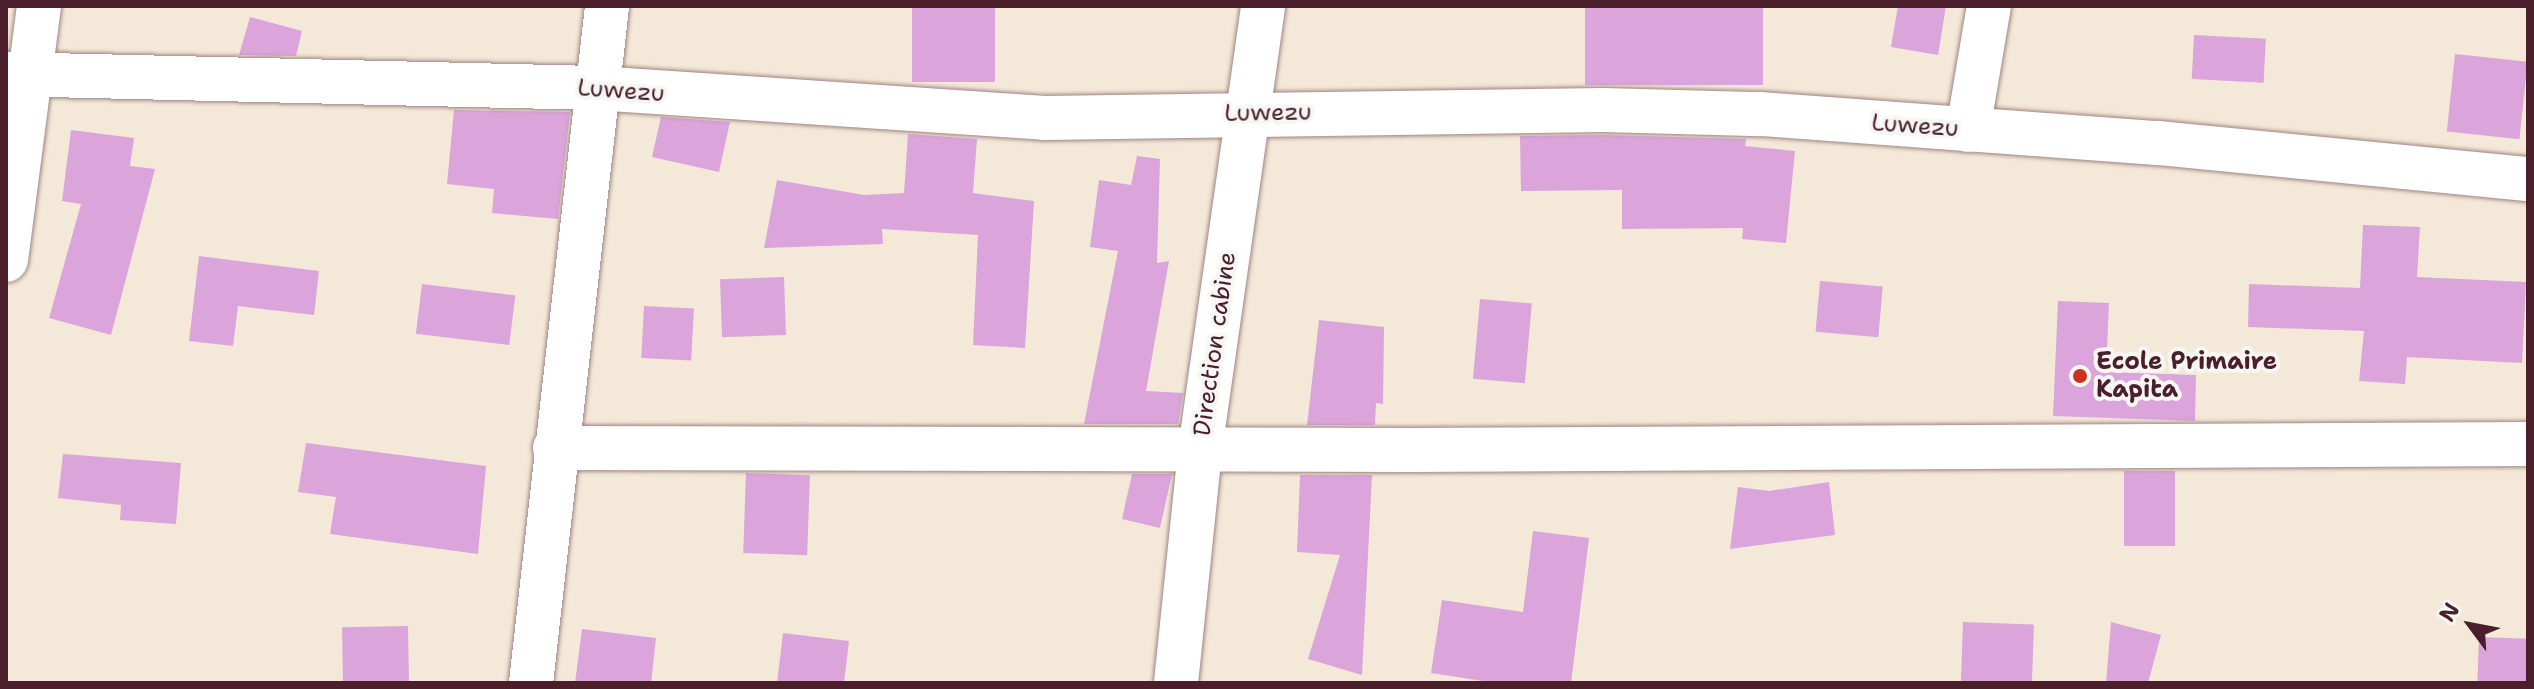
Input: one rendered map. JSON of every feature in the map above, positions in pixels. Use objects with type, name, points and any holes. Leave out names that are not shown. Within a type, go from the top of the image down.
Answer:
[{"type":"street","points":[[6,260],[18,73],[39,6]]},
{"type":"street","points":[[531,683],[555,448],[582,261],[595,88],[607,6]]},
{"type":"street","name":"Direction cabine","points":[[1176,683],[1200,450],[1263,6]]},
{"type":"street","points":[[1968,130],[1989,6]]},
{"type":"street","name":"Luwezu","points":[[18,73],[595,88],[981,116],[1126,119],[1246,113],[1679,111],[1968,130],[2528,179]]},
{"type":"street","points":[[555,448],[1200,450],[2528,444]]},
{"type":"building","points":[[912,6],[995,6],[995,82],[912,82]]},
{"type":"building","points":[[1585,6],[1763,6],[1763,85],[1585,85]]},
{"type":"building","points":[[1898,6],[1946,6],[1938,55],[1891,47]]},
{"type":"building","points":[[250,17],[302,31],[296,56],[239,55]]},
{"type":"building","points":[[2194,35],[2266,39],[2264,83],[2192,79]]},
{"type":"building","points":[[2455,54],[2528,62],[2519,139],[2447,132]]},
{"type":"building","points":[[454,110],[570,112],[558,219],[492,213],[494,189],[447,184]]},
{"type":"building","points":[[661,117],[730,122],[719,172],[652,157]]},
{"type":"building","points":[[71,130],[134,138],[130,166],[155,169],[111,335],[49,318],[81,204],[62,201]]},
{"type":"building","points":[[908,134],[977,139],[973,193],[1034,201],[1025,348],[973,345],[978,235],[882,229],[883,244],[764,248],[777,180],[864,195],[904,193]]},
{"type":"building","points":[[1520,136],[1746,139],[1745,146],[1795,151],[1786,243],[1742,239],[1743,228],[1622,229],[1622,190],[1521,191]]},
{"type":"building","points":[[1137,156],[1160,159],[1157,263],[1169,261],[1146,391],[1183,393],[1178,424],[1084,424],[1118,251],[1090,247],[1099,180],[1131,185]]},
{"type":"building","points":[[2363,225],[2420,227],[2417,277],[2526,282],[2522,363],[2407,357],[2405,384],[2359,381],[2364,331],[2248,327],[2249,284],[2360,288]]},
{"type":"building","points":[[199,256],[319,271],[314,315],[238,306],[233,346],[189,341]]},
{"type":"building","points":[[784,277],[786,335],[722,337],[720,279]]},
{"type":"building","points":[[1820,281],[1883,286],[1878,337],[1816,332]]},
{"type":"building","points":[[422,284],[515,295],[509,345],[416,334]]},
{"type":"building","points":[[1480,299],[1532,304],[1525,383],[1473,379]]},
{"type":"building","points":[[2058,301],[2109,303],[2106,372],[2196,375],[2195,421],[2053,416]]},
{"type":"building","points":[[644,306],[694,309],[691,361],[641,358]]},
{"type":"building","points":[[1319,320],[1384,327],[1383,404],[1376,403],[1375,425],[1307,425]]},
{"type":"building","points":[[306,443],[486,466],[478,554],[330,534],[336,497],[298,492]]},
{"type":"building","points":[[63,454],[181,463],[176,524],[120,520],[121,505],[58,498]]},
{"type":"building","points":[[2124,471],[2175,471],[2175,546],[2124,546]]},
{"type":"building","points":[[746,473],[810,475],[807,555],[743,553]]},
{"type":"building","points":[[1132,474],[1172,474],[1160,528],[1122,519]]},
{"type":"building","points":[[1300,475],[1372,475],[1362,675],[1308,659],[1340,555],[1297,552]]},
{"type":"building","points":[[1829,482],[1835,535],[1730,549],[1738,487],[1769,491]]},
{"type":"building","points":[[1533,531],[1589,538],[1571,683],[1496,683],[1431,673],[1442,600],[1523,612]]},
{"type":"building","points":[[1963,622],[2034,624],[2032,683],[1961,683]]},
{"type":"building","points":[[2111,622],[2161,635],[2148,683],[2106,683]]},
{"type":"building","points":[[408,626],[409,683],[343,683],[342,627]]},
{"type":"building","points":[[582,629],[656,638],[651,683],[575,683]]},
{"type":"building","points":[[783,633],[849,641],[844,683],[777,683]]},
{"type":"building","points":[[2479,637],[2528,639],[2526,683],[2477,683]]},
{"type":"place","name":"Ecole Primaire Kapita","points":[[2080,376]]}]
